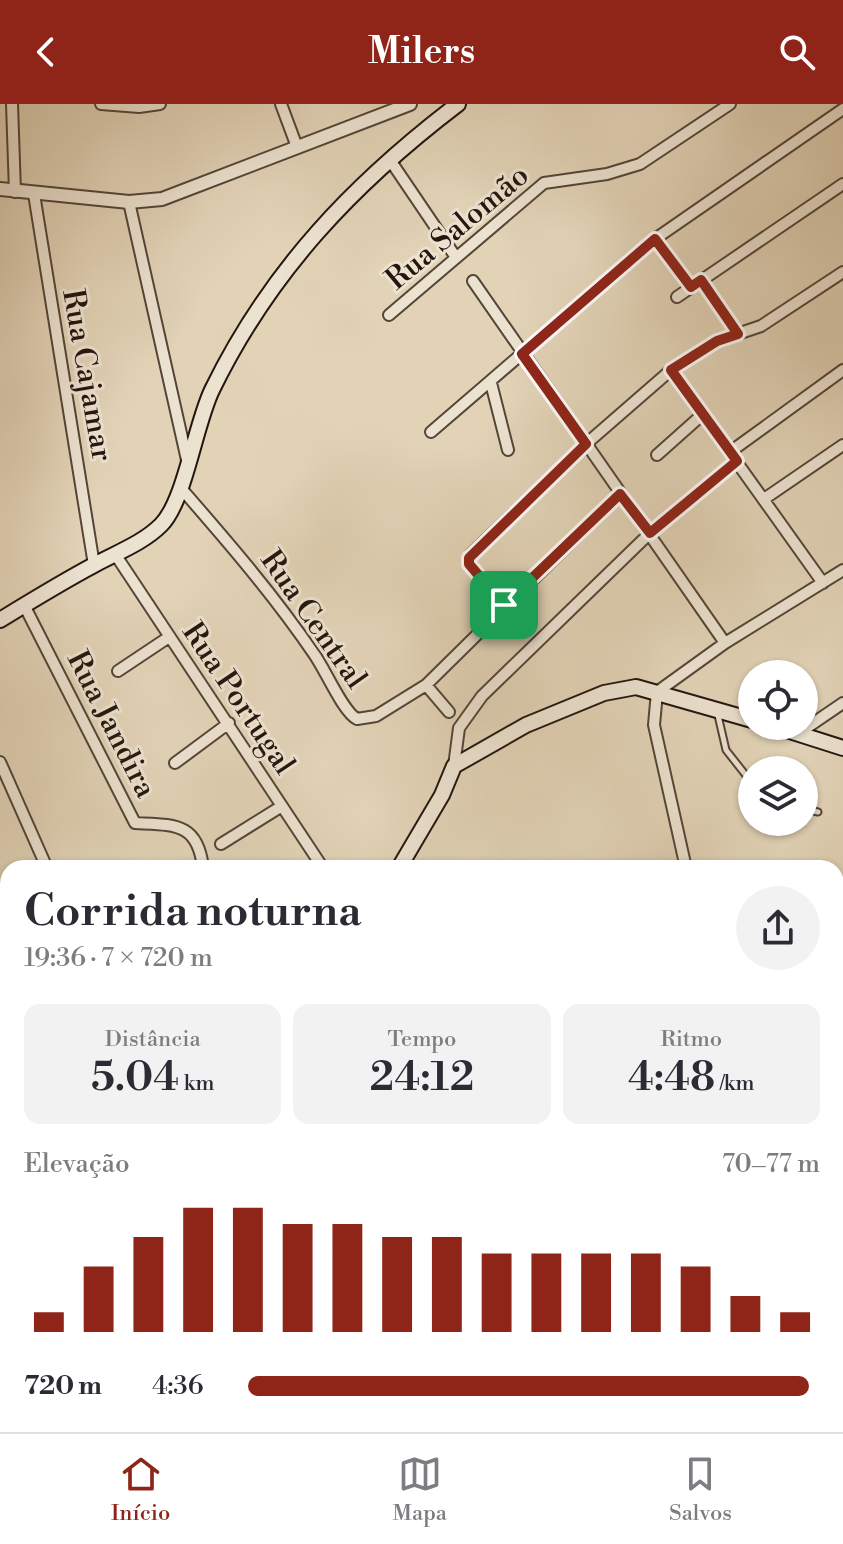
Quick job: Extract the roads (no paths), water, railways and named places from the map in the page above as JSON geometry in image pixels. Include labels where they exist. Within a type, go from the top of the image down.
[{"type":"main road","points":[[0,620],[160,527],[177,500],[187,460],[211,392],[276,280],[316,230],[452,106]]},
{"type":"main road","points":[[404,860],[442,795],[454,766],[526,725],[604,693],[636,687],[738,716]]},
{"type":"main road","points":[[818,739],[843,748]]},
{"type":"street","points":[[12,104],[15,192]]},
{"type":"street","points":[[101,104],[139,107],[160,104]]},
{"type":"street","points":[[281,104],[297,147]]},
{"type":"street","points":[[0,189],[129,202],[162,199],[410,104]]},
{"type":"street","name":"Rua Salomão","points":[[389,315],[539,187],[556,178],[607,174],[640,164],[730,104]]},
{"type":"street","points":[[431,432],[655,239],[843,109]]},
{"type":"street","points":[[390,160],[455,256]]},
{"type":"street","points":[[677,297],[843,184]]},
{"type":"street","name":"Rua Cajamar","points":[[34,194],[94,565]]},
{"type":"street","points":[[129,202],[187,460]]},
{"type":"street","points":[[504,605],[469,564],[469,558],[586,444],[671,370],[717,341],[761,326],[843,272]]},
{"type":"street","points":[[473,281],[725,643]]},
{"type":"street","points":[[696,284],[738,334]]},
{"type":"street","points":[[671,370],[823,583]]},
{"type":"street","points":[[454,766],[459,728],[468,712],[650,533],[733,457],[843,370]]},
{"type":"street","points":[[491,383],[508,450]]},
{"type":"street","points":[[657,455],[703,414]]},
{"type":"street","points":[[764,499],[843,445]]},
{"type":"street","name":"Rua Central","points":[[180,487],[263,581],[327,672],[353,718],[376,716],[426,685]]},
{"type":"street","points":[[449,712],[426,685],[620,494]]},
{"type":"street","name":"Rua Portugal","points":[[115,554],[318,860]]},
{"type":"street","points":[[684,860],[654,725],[657,692],[725,643],[843,570]]},
{"type":"street","name":"Rua Jandira","points":[[24,605],[135,823],[184,828],[194,837],[202,860]]},
{"type":"street","points":[[118,671],[169,637]]},
{"type":"street","points":[[818,720],[843,703]]},
{"type":"street","points":[[175,763],[229,723]]},
{"type":"street","points":[[0,762],[43,860]]},
{"type":"street","points":[[221,844],[282,806]]},
{"type":"lane","points":[[717,710],[726,750],[738,765]]}]
